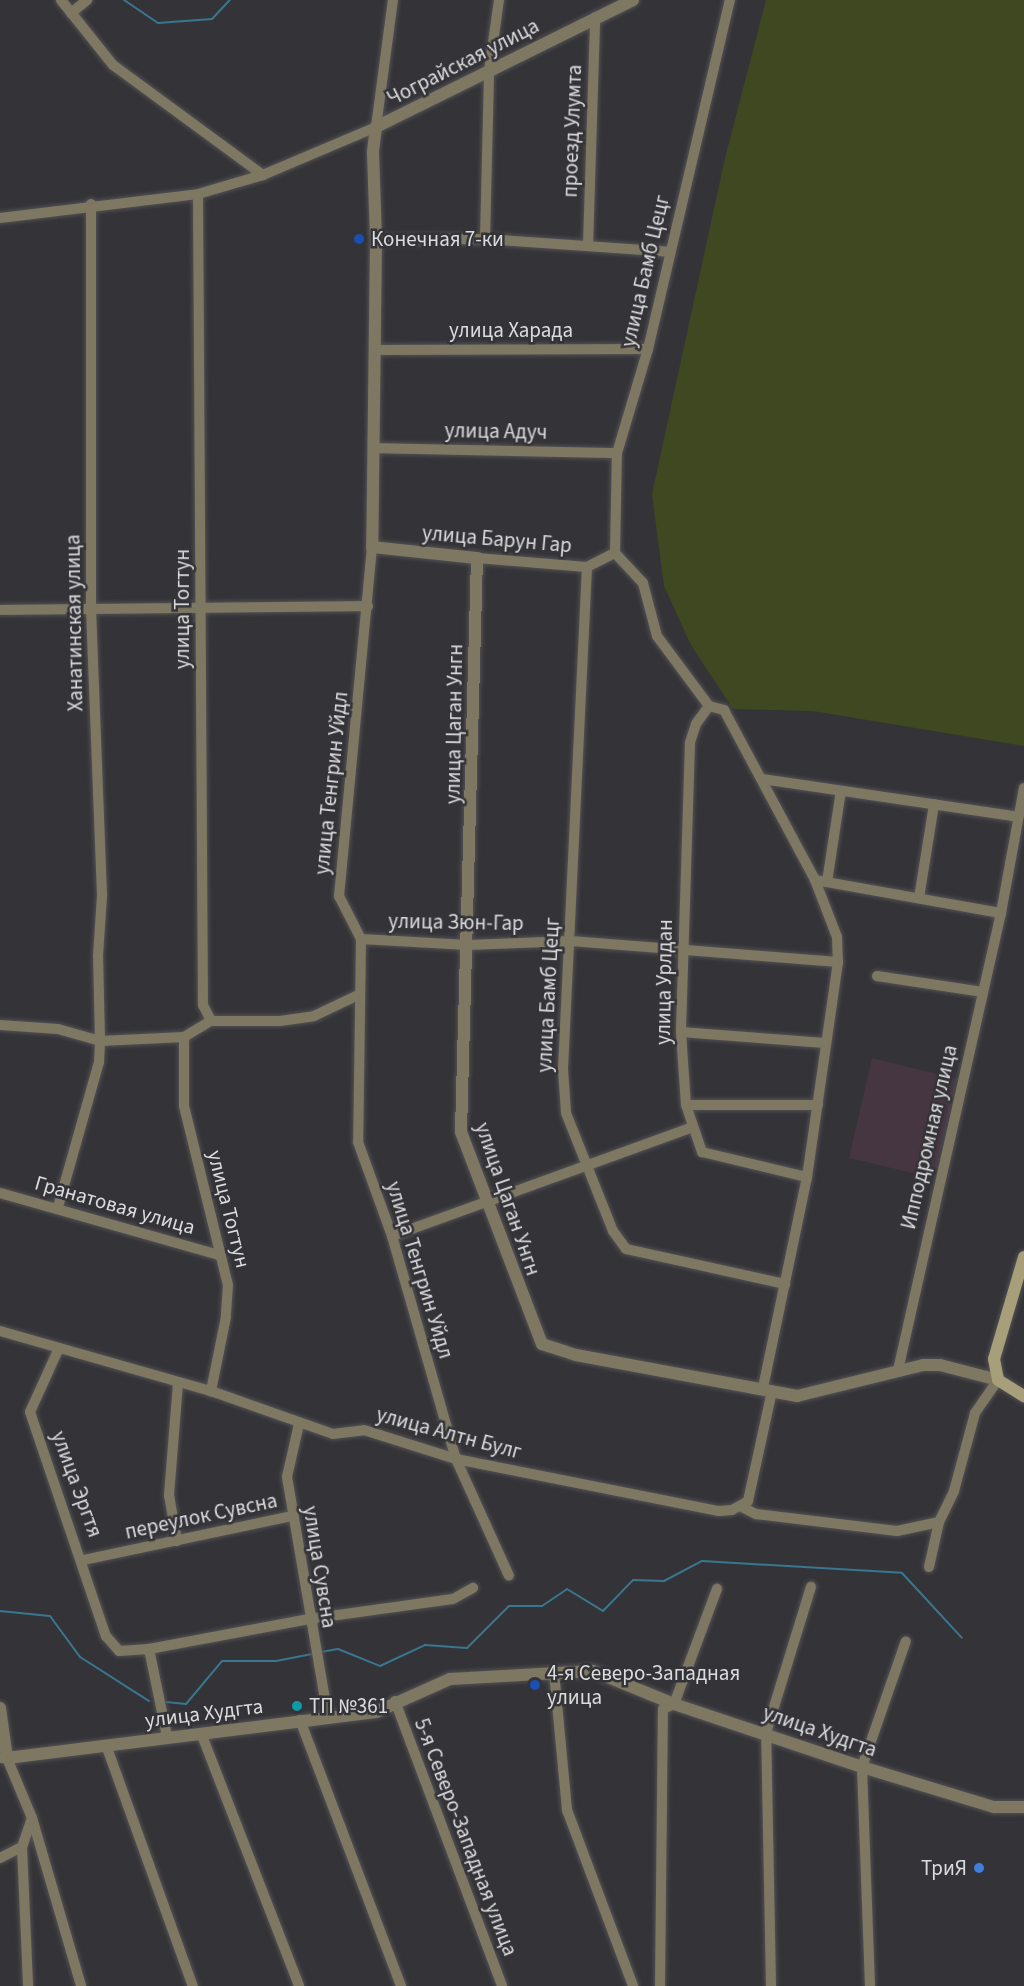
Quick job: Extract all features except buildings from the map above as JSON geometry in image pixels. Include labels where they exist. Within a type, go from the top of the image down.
[{"type":"main road","points":[[1024,1257],[994,1359],[998,1380],[1024,1396]]},
{"type":"street","points":[[61,0],[113,65],[263,175]]},
{"type":"street","points":[[71,13],[87,0]]},
{"type":"street","name":"улица Тенгрин Уйдл","points":[[393,0],[373,153],[376,240],[372,547],[339,896],[361,939],[358,995],[358,1142],[392,1236],[456,1459],[509,1576]]},
{"type":"street","points":[[485,239],[489,71],[500,0]]},
{"type":"street","name":"Чограйская улица","points":[[376,127],[633,0]]},
{"type":"street","name":"улица Бамб Цецг","points":[[615,553],[617,453],[648,349],[730,0]]},
{"type":"street","name":"проезд Улумта","points":[[588,246],[595,17]]},
{"type":"street","points":[[0,218],[91,204],[198,194],[263,175],[376,127]]},
{"type":"street","name":"улица Тогтун","points":[[198,194],[203,1005],[211,1021]]},
{"type":"street","name":"Ханатинская улица","points":[[58,1207],[99,1062],[100,1041],[98,956],[102,895],[91,610],[91,204]]},
{"type":"street","points":[[376,240],[485,239],[669,252]]},
{"type":"street","name":"улица Харада","points":[[374,350],[648,349]]},
{"type":"street","name":"улица Адуч","points":[[374,448],[617,453]]},
{"type":"street","name":"улица Барун Гар","points":[[372,547],[587,567],[615,553]]},
{"type":"street","points":[[615,553],[643,583],[657,636],[709,706],[724,710],[815,880],[837,937],[838,962],[807,1177],[785,1284],[748,1501],[742,1507],[756,1514],[897,1531],[939,1522]]},
{"type":"street","name":"улица Цаган Унгн","points":[[477,558],[468,945],[460,1123],[486,1202],[542,1344],[576,1355],[806,1396],[898,1370],[939,1365],[998,1380]]},
{"type":"street","name":"улица Бамб Цецг","points":[[587,567],[564,1096],[572,1130],[613,1232],[626,1249],[785,1284]]},
{"type":"street","points":[[0,610],[368,606]]},
{"type":"street","name":"улица Урлдан","points":[[709,706],[696,724],[690,743],[681,1032],[686,1105],[691,1128],[702,1152],[807,1177]]},
{"type":"street","points":[[762,779],[1018,817]]},
{"type":"street","name":"Ипподромная улица","points":[[898,1370],[1001,913],[1024,788]]},
{"type":"street","points":[[827,882],[841,791]]},
{"type":"street","points":[[919,898],[934,804]]},
{"type":"street","points":[[815,880],[1001,913]]},
{"type":"street","name":"улица Зюн-Гар","points":[[361,939],[468,945],[571,940],[838,962]]},
{"type":"street","points":[[877,976],[983,992]]},
{"type":"street","points":[[0,1025],[58,1029],[100,1041],[184,1037],[211,1021],[280,1021],[314,1017],[358,995]]},
{"type":"street","points":[[681,1032],[825,1043]]},
{"type":"street","name":"улица Тогтун","points":[[184,1037],[184,1106],[228,1285],[220,1357],[211,1391]]},
{"type":"street","points":[[686,1105],[818,1105]]},
{"type":"street","points":[[392,1236],[691,1128]]},
{"type":"street","name":"Гранатовая улица","points":[[0,1193],[58,1207],[219,1255]]},
{"type":"street","name":"улица Алтн Булг","points":[[0,1331],[178,1384],[211,1391],[299,1424],[333,1434],[364,1430],[456,1459],[719,1511],[742,1507]]},
{"type":"street","name":"улица Эргтя","points":[[59,1348],[30,1412],[83,1560],[106,1636],[119,1650],[149,1649]]},
{"type":"street","points":[[929,1567],[939,1522],[954,1491],[975,1413],[998,1380]]},
{"type":"street","points":[[177,1541],[169,1495],[178,1384]]},
{"type":"street","name":"улица Сувсна","points":[[299,1424],[287,1477],[309,1619],[328,1717]]},
{"type":"street","name":"переулок Сувсна","points":[[83,1560],[292,1516]]},
{"type":"street","points":[[771,1986],[766,1733],[811,1587]]},
{"type":"street","points":[[167,1737],[149,1649],[309,1619],[453,1599],[473,1588]]},
{"type":"street","points":[[660,1986],[663,1709],[674,1704],[717,1589]]},
{"type":"street","points":[[870,1986],[862,1767],[906,1641]]},
{"type":"street","name":"улица Худгта","points":[[4,1758],[376,1712],[395,1701],[450,1679],[593,1671],[674,1704],[862,1767],[994,1807],[1024,1807]]},
{"type":"street","points":[[554,1672],[567,1810],[633,1986]]},
{"type":"street","name":"5-я Северо-Западная улица","points":[[395,1701],[502,1986]]},
{"type":"street","points":[[0,1708],[4,1758],[32,1818],[81,1986]]},
{"type":"street","points":[[300,1720],[401,1986]]},
{"type":"street","points":[[201,1733],[299,1986]]},
{"type":"street","points":[[105,1744],[193,1986]]},
{"type":"street","points":[[28,1986],[22,1847],[32,1818]]},
{"type":"street","points":[[0,1858],[22,1847]]},
{"type":"shaded area","points":[[872,1058],[957,1079],[934,1178],[849,1158]]},
{"type":"green space","points":[[766,0],[1024,0],[1024,746],[813,711],[733,709],[691,645],[664,586],[652,494],[725,158]]},
{"type":"waterway","points":[[124,0],[158,23],[212,19],[230,0]]},
{"type":"waterway","points":[[321,1652],[338,1649],[380,1666],[425,1645],[467,1648],[509,1606],[542,1606],[567,1589],[603,1611],[633,1580],[664,1581],[702,1561],[902,1573],[962,1638]]},
{"type":"waterway","points":[[0,1611],[50,1616],[80,1657],[149,1701]]},
{"type":"waterway","points":[[166,1702],[186,1704],[222,1661],[276,1661],[313,1654]]},
{"type":"place","name":"Конечная 7-ки","points":[[359,239]]},
{"type":"place","name":"4-я Северо-Западная улица","points":[[535,1685]]},
{"type":"place","name":"ТП №361","points":[[297,1706]]},
{"type":"place","name":"ТриЯ","points":[[979,1868]]}]
